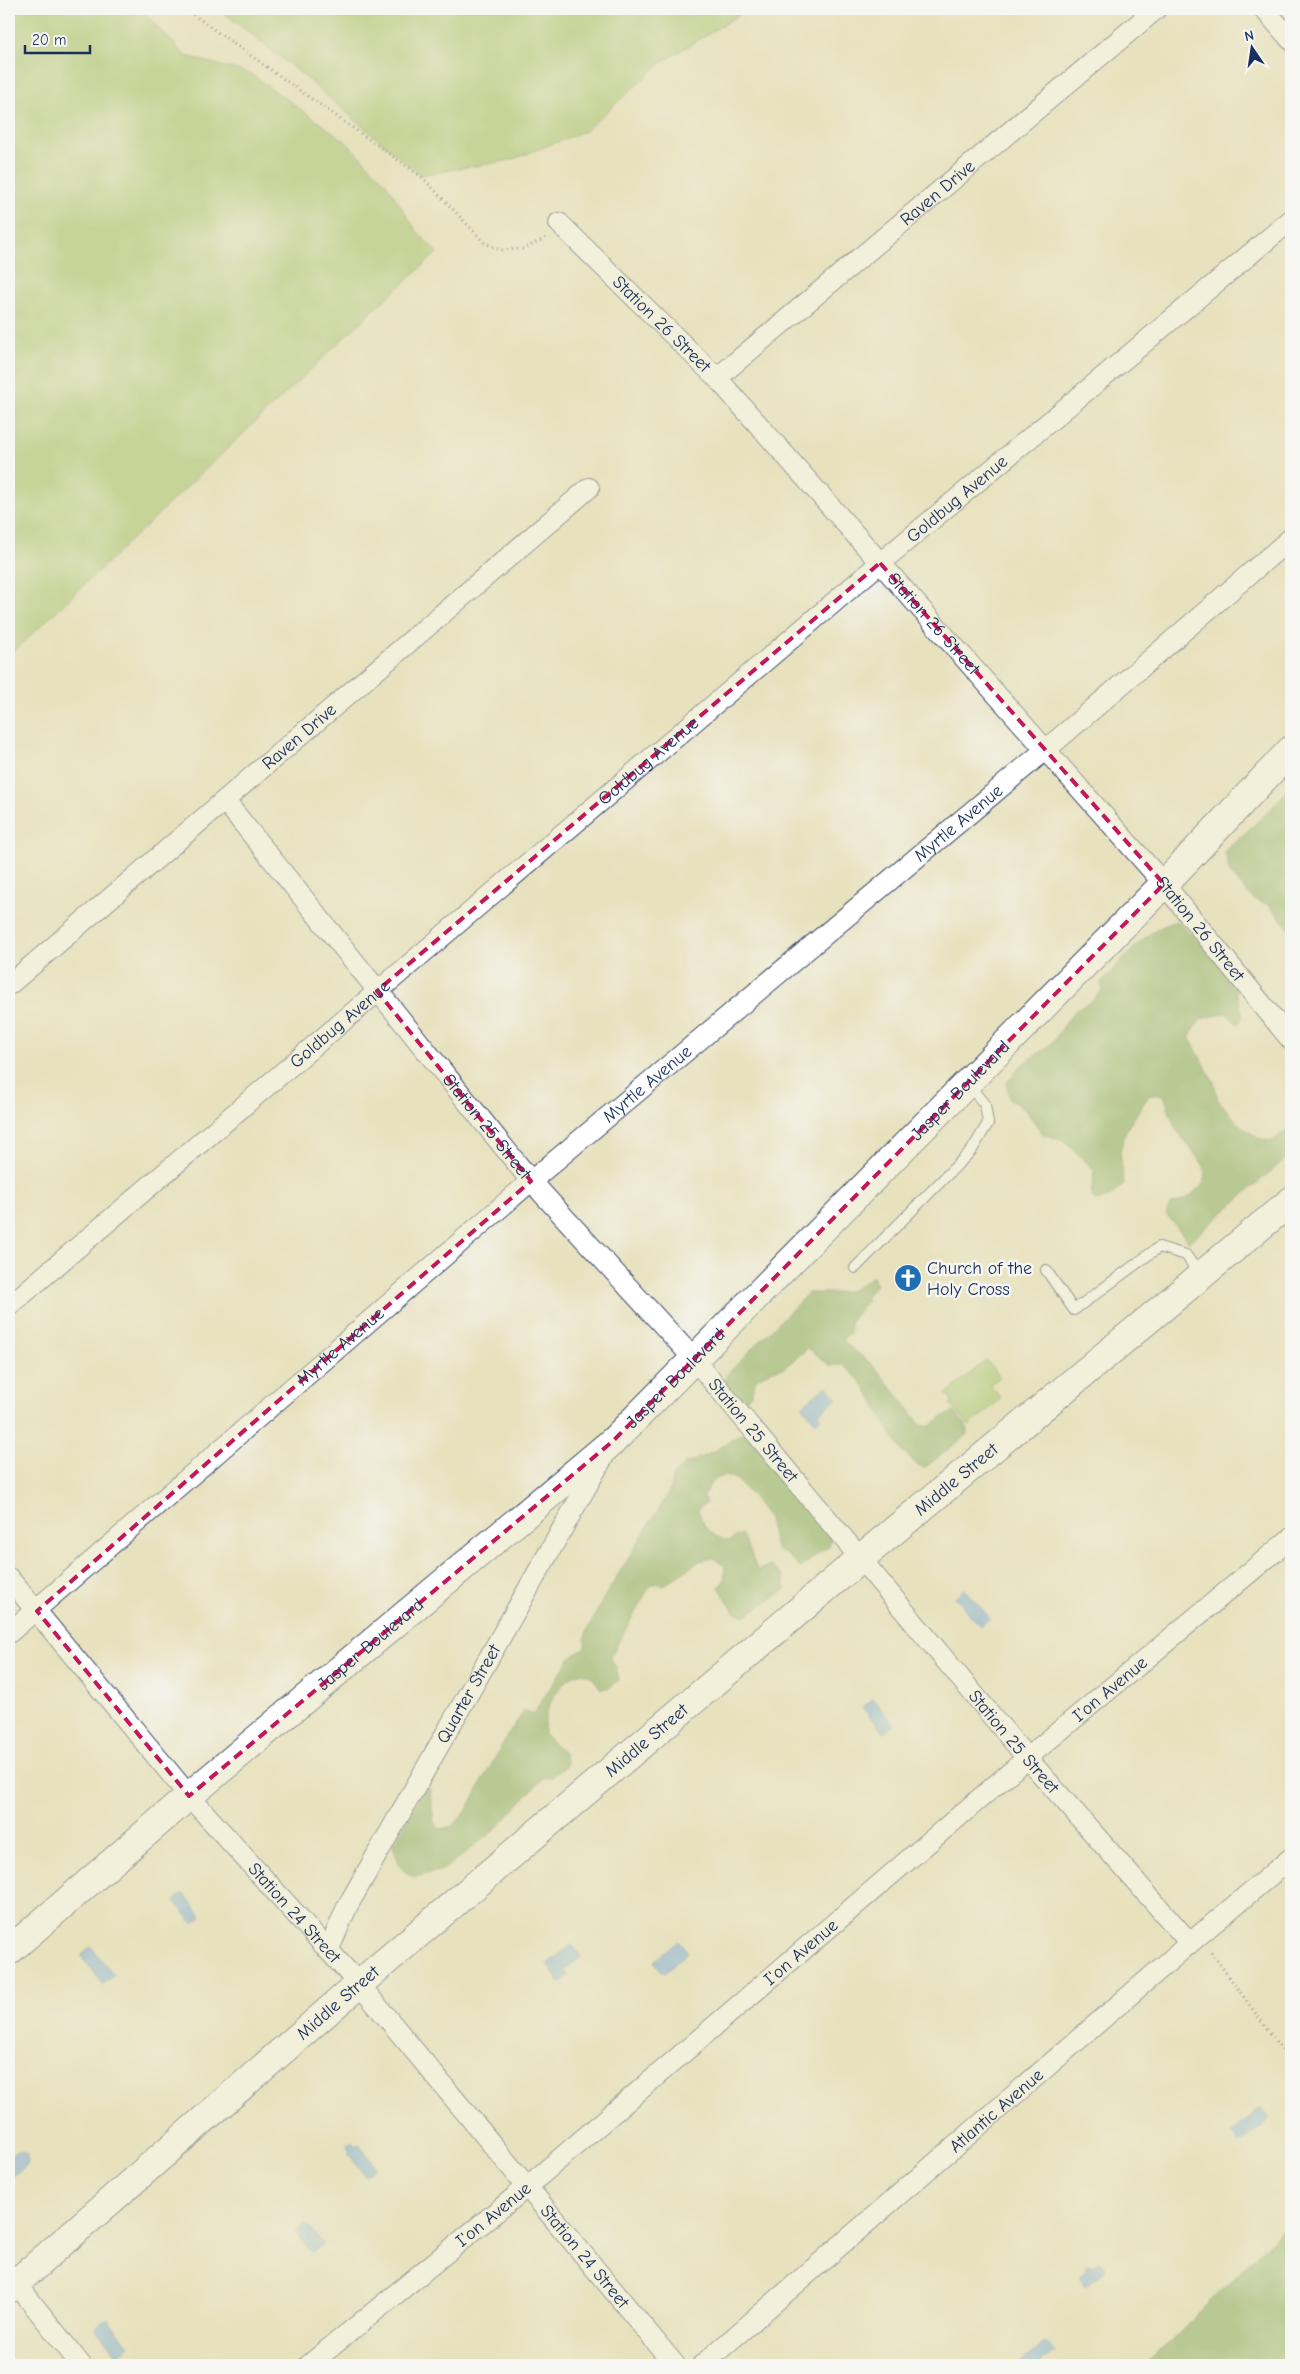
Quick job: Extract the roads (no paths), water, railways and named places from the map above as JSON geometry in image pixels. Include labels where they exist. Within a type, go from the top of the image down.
[{"type":"main road","name":"Jasper Boulevard","points":[[9,1951],[189,1796],[613,1441],[1164,884],[1291,750]]},
{"type":"main road","name":"Middle Street","points":[[11,2282],[358,1984],[860,1559],[1291,1201]]},
{"type":"street","name":"Raven Drive","points":[[717,378],[1156,9]]},
{"type":"street","points":[[1264,9],[1291,40]]},
{"type":"street","name":"Goldbug Avenue","points":[[9,1306],[880,563],[1291,220]]},
{"type":"street","name":"Station 26 Street","points":[[564,227],[717,378],[1164,884],[1291,1040]]},
{"type":"street","name":"Raven Drive","points":[[9,985],[589,488]]},
{"type":"street","name":"Myrtle Avenue","points":[[9,1633],[37,1611],[531,1181],[1045,751],[1291,538]]},
{"type":"street","name":"Station 25 Street","points":[[225,801],[531,1181],[694,1359],[1028,1758],[1195,1939]]},
{"type":"street","name":"Quarter Street","points":[[328,1949],[347,1907],[613,1441]]},
{"type":"street","name":"I'on Avenue","points":[[309,2365],[528,2186],[1028,1758],[1291,1538]]},
{"type":"street","name":"Station 24 Street","points":[[9,1578],[189,1796],[358,1984],[675,2365]]},
{"type":"street","name":"Atlantic Avenue","points":[[702,2365],[1291,1858]]},
{"type":"street","points":[[11,2282],[81,2365]]},
{"type":"lane","points":[[855,1268],[972,1150],[988,1124],[985,1105],[967,1083]]},
{"type":"lane","points":[[1046,1270],[1074,1310],[1159,1247],[1186,1255],[1200,1277]]},
{"type":"water","points":[[827,1386],[837,1398],[818,1414],[821,1418],[816,1422],[802,1406]]},
{"type":"water","points":[[964,1589],[990,1618],[980,1626],[955,1597]]},
{"type":"water","points":[[873,1699],[894,1725],[884,1733],[862,1707]]},
{"type":"water","points":[[183,1893],[202,1917],[193,1923],[174,1901]]},
{"type":"water","points":[[679,1941],[688,1952],[664,1973],[654,1962]]},
{"type":"water","points":[[572,1945],[581,1957],[564,1970],[569,1976],[560,1983],[547,1964]]},
{"type":"water","points":[[91,1947],[114,1975],[103,1984],[81,1956]]},
{"type":"water","points":[[1261,2107],[1270,2118],[1240,2144],[1231,2133]]},
{"type":"water","points":[[351,2141],[355,2146],[359,2144],[376,2168],[365,2176],[348,2153],[350,2151],[346,2146]]},
{"type":"water","points":[[17,2151],[27,2154],[28,2164],[9,2179],[9,2157]]},
{"type":"water","points":[[306,2223],[323,2244],[312,2252],[295,2232]]},
{"type":"water","points":[[1099,2261],[1106,2270],[1086,2287],[1079,2277],[1086,2271],[1084,2267],[1088,2264],[1091,2267]]},
{"type":"water","points":[[107,2319],[130,2346],[118,2355],[95,2329]]},
{"type":"water","points":[[1046,2342],[1054,2351],[1037,2365],[1017,2365]]},
{"type":"place","name":"Church of the Holy Cross","points":[[908,1278]]}]
